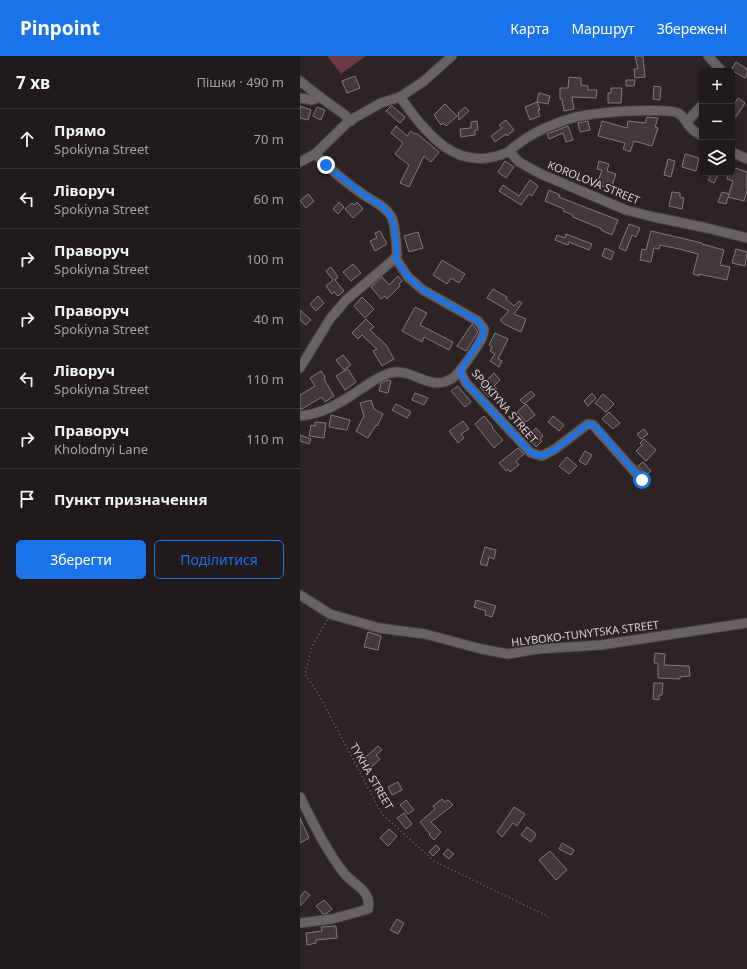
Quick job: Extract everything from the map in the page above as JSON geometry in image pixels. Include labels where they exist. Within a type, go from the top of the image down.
[{"type":"street","points":[[300,162],[315,154],[351,121],[381,103],[400,97],[424,81],[452,56]]},
{"type":"street","points":[[708,56],[720,68]]},
{"type":"street","points":[[300,81],[351,121]]},
{"type":"street","points":[[400,97],[424,127],[451,152],[475,159],[496,156],[509,151],[538,132],[555,124],[592,114],[640,110],[678,113],[690,127],[699,134]]},
{"type":"street","points":[[300,98],[312,100],[320,98]]},
{"type":"street","points":[[687,122],[699,108]]},
{"type":"street","name":"KOROLOVA STREET","points":[[509,151],[520,162],[541,174],[626,210],[747,238]]},
{"type":"street","points":[[735,153],[747,159]]},
{"type":"street","points":[[300,368],[330,319],[346,300],[397,255],[395,232],[391,216],[382,206],[364,195],[343,179],[315,154]]},
{"type":"street","name":"SPOKIYNA STREET","points":[[300,416],[320,413],[388,373],[398,371],[439,384],[452,379],[460,371],[482,337],[484,329],[478,321],[423,290],[408,277],[395,258]]},
{"type":"street","name":"SPOKIYNA STREET","points":[[460,371],[466,383],[531,453],[542,456],[555,450],[588,424],[594,425],[642,480]]},
{"type":"street","name":"HLYBOKO-TUNYTSKA STREET","points":[[300,595],[330,614],[379,628],[425,634],[480,649],[508,654],[538,649],[600,645],[747,623]]},
{"type":"street","points":[[300,797],[323,842],[344,874],[368,895],[370,902],[368,909],[332,919],[300,923]]},
{"type":"path","name":"TYKHA STREET","points":[[330,614],[312,647],[305,674],[320,697],[382,814],[434,861],[549,917]]},
{"type":"shaded area","points":[[327,56],[366,56],[341,74]]},
{"type":"building","points":[[635,56],[643,56],[645,77],[635,78],[634,69],[638,69]]},
{"type":"building","points":[[736,62],[747,69],[747,75],[745,78],[735,72],[735,68],[732,68]]},
{"type":"building","points":[[355,76],[360,88],[347,93],[342,81]]},
{"type":"building","points":[[569,77],[581,78],[581,85],[588,86],[588,90],[597,90],[596,98],[572,97],[574,109],[564,111],[562,99],[560,99],[560,88],[568,88]]},
{"type":"building","points":[[626,80],[635,80],[634,86],[626,86]]},
{"type":"building","points":[[654,86],[661,87],[660,100],[653,99]]},
{"type":"building","points":[[611,88],[622,88],[621,103],[608,103],[608,93],[611,93]]},
{"type":"building","points":[[539,93],[550,96],[548,104],[537,102]]},
{"type":"building","points":[[738,98],[745,103],[736,117],[735,116],[735,103]]},
{"type":"building","points":[[537,102],[540,110],[538,110],[540,116],[530,120],[525,107]]},
{"type":"building","points":[[445,104],[457,116],[446,126],[443,123],[441,125],[434,115]]},
{"type":"building","points":[[300,106],[311,110],[308,120],[300,118]]},
{"type":"building","points":[[392,106],[405,117],[400,123],[386,111]]},
{"type":"building","points":[[317,107],[325,110],[321,120],[313,116]]},
{"type":"building","points":[[465,107],[469,111],[459,120],[458,113]]},
{"type":"building","points":[[647,117],[658,118],[655,127],[658,128],[652,146],[634,141],[630,152],[623,149],[625,143],[598,136],[602,121],[627,128],[628,121],[645,123]]},
{"type":"building","points":[[506,120],[514,130],[507,136],[506,134],[495,142],[491,136],[502,128],[499,125]]},
{"type":"building","points":[[477,121],[478,130],[475,130],[475,135],[461,137],[460,129],[471,128],[471,122]]},
{"type":"building","points":[[588,121],[590,130],[580,132],[578,123]]},
{"type":"building","points":[[396,126],[407,136],[411,131],[415,134],[416,133],[439,152],[431,162],[424,156],[409,187],[400,183],[409,165],[395,154],[403,143],[391,133]]},
{"type":"building","points":[[568,126],[573,140],[566,142],[563,133],[549,139],[547,134]]},
{"type":"building","points":[[685,154],[699,158],[696,171],[682,167]]},
{"type":"building","points":[[668,159],[675,161],[671,177],[664,175]]},
{"type":"building","points":[[505,161],[514,167],[506,178],[498,172]]},
{"type":"building","points":[[599,161],[609,164],[607,171],[616,174],[611,189],[597,184],[602,170],[597,169]]},
{"type":"building","points":[[735,168],[747,172],[747,190],[744,201],[728,197],[733,181],[727,179],[728,176],[735,176]]},
{"type":"building","points":[[710,176],[718,176],[714,183],[708,180]]},
{"type":"building","points":[[530,180],[538,186],[532,196],[529,194],[521,205],[499,191],[503,185],[519,196]]},
{"type":"building","points":[[549,190],[560,195],[559,197],[618,220],[612,235],[601,230],[602,229],[573,217],[573,215],[563,211],[564,209],[545,201]]},
{"type":"building","points":[[672,192],[680,193],[680,197],[684,198],[682,209],[669,206]]},
{"type":"building","points":[[722,192],[729,194],[726,204],[718,202]]},
{"type":"building","points":[[308,194],[314,201],[306,208],[300,201]]},
{"type":"building","points":[[339,202],[344,207],[338,214],[333,209]]},
{"type":"building","points":[[357,202],[363,209],[353,218],[345,209],[352,203],[354,205]]},
{"type":"building","points":[[629,224],[640,228],[636,237],[632,235],[626,251],[619,248]]},
{"type":"building","points":[[380,231],[387,244],[375,251],[370,241],[377,238],[375,233]]},
{"type":"building","points":[[651,231],[702,243],[724,250],[720,265],[730,267],[727,280],[693,274],[698,254],[679,249],[660,245],[659,249],[654,248],[651,262],[640,260],[642,249],[646,250]]},
{"type":"building","points":[[418,232],[423,248],[409,252],[404,236]]},
{"type":"building","points":[[566,234],[592,244],[589,250],[569,242],[568,245],[555,240],[557,235],[565,238]]},
{"type":"building","points":[[605,248],[614,252],[611,260],[602,256]]},
{"type":"building","points":[[736,249],[747,252],[745,266],[732,263]]},
{"type":"building","points":[[442,260],[465,274],[459,283],[451,278],[447,284],[433,275]]},
{"type":"building","points":[[353,264],[361,273],[351,281],[343,272]]},
{"type":"building","points":[[331,267],[338,277],[335,280],[344,291],[338,296],[334,292],[332,294],[326,286],[333,280],[326,271]]},
{"type":"building","points":[[398,276],[402,281],[399,284],[400,286],[387,299],[385,296],[381,299],[371,287],[382,277],[389,285]]},
{"type":"building","points":[[493,289],[507,297],[506,299],[514,306],[519,301],[522,303],[514,314],[526,319],[521,332],[504,324],[500,320],[509,311],[487,298]]},
{"type":"building","points":[[318,296],[324,303],[316,311],[310,304]]},
{"type":"building","points":[[362,297],[374,309],[365,318],[354,306]]},
{"type":"building","points":[[415,307],[427,313],[420,325],[453,342],[449,350],[424,337],[422,342],[402,331]]},
{"type":"building","points":[[300,310],[311,320],[306,325],[300,320]]},
{"type":"building","points":[[366,319],[374,327],[370,330],[386,345],[394,359],[382,366],[373,351],[377,349],[362,335],[358,339],[352,333]]},
{"type":"building","points":[[472,324],[478,332],[466,351],[457,346]]},
{"type":"building","points":[[495,333],[508,339],[498,359],[502,361],[499,367],[490,361],[495,354],[490,351],[492,347],[489,345]]},
{"type":"building","points":[[343,355],[351,365],[344,370],[336,360]]},
{"type":"building","points":[[348,369],[356,382],[345,390],[336,376]]},
{"type":"building","points":[[321,371],[334,396],[325,402],[322,397],[300,410],[300,395],[315,386],[310,378]]},
{"type":"building","points":[[494,373],[500,380],[494,386],[497,389],[489,397],[480,387]]},
{"type":"building","points":[[388,380],[391,381],[388,393],[379,391],[381,383]]},
{"type":"building","points":[[458,386],[471,402],[465,407],[451,391]]},
{"type":"building","points":[[531,391],[535,395],[524,404],[520,400]]},
{"type":"building","points":[[415,393],[428,398],[424,405],[412,400]]},
{"type":"building","points":[[592,393],[596,398],[588,406],[584,401]]},
{"type":"building","points":[[603,394],[614,404],[606,412],[595,403]]},
{"type":"building","points":[[371,400],[374,409],[383,414],[377,426],[376,425],[368,438],[356,431],[364,416],[360,403]]},
{"type":"building","points":[[396,404],[411,412],[407,418],[392,410]]},
{"type":"building","points":[[526,404],[535,415],[526,422],[517,412]]},
{"type":"building","points":[[609,412],[620,423],[613,429],[602,419]]},
{"type":"building","points":[[331,415],[350,420],[347,430],[329,427]]},
{"type":"building","points":[[484,416],[503,440],[494,448],[475,424]]},
{"type":"building","points":[[553,416],[564,425],[559,431],[548,422]]},
{"type":"building","points":[[463,421],[469,429],[461,434],[464,438],[458,443],[449,431]]},
{"type":"building","points":[[315,422],[326,423],[324,438],[309,436],[311,425],[315,426]]},
{"type":"building","points":[[536,428],[543,436],[540,439],[542,441],[536,447],[527,437]]},
{"type":"building","points":[[644,429],[648,434],[641,439],[637,434]]},
{"type":"building","points":[[300,435],[311,439],[309,444],[300,441]]},
{"type":"building","points":[[644,439],[656,450],[646,461],[636,451],[642,445],[640,443]]},
{"type":"building","points":[[518,448],[524,454],[516,461],[519,465],[510,472],[508,469],[506,471],[499,463]]},
{"type":"building","points":[[585,451],[592,455],[586,465],[579,461]]},
{"type":"building","points":[[567,457],[577,466],[569,474],[559,466]]},
{"type":"building","points":[[643,462],[651,471],[646,475],[638,466]]},
{"type":"building","points":[[485,547],[496,550],[494,559],[489,557],[487,566],[480,564]]},
{"type":"building","points":[[476,600],[496,606],[492,617],[485,615],[486,611],[474,607]]},
{"type":"building","points":[[368,632],[381,636],[378,650],[364,647]]},
{"type":"building","points":[[655,653],[665,654],[664,665],[689,666],[690,676],[680,677],[680,679],[658,678],[658,663],[654,663]]},
{"type":"building","points":[[654,683],[663,683],[662,695],[659,695],[659,700],[653,699]]},
{"type":"building","points":[[378,746],[382,750],[376,755],[380,759],[370,768],[362,760]]},
{"type":"building","points":[[398,782],[402,790],[392,795],[388,787]]},
{"type":"building","points":[[442,799],[445,802],[448,800],[453,805],[431,822],[441,832],[434,840],[420,822],[435,809],[433,806]]},
{"type":"building","points":[[406,800],[414,810],[408,814],[400,805]]},
{"type":"building","points":[[514,807],[525,814],[517,826],[513,823],[502,837],[497,832]]},
{"type":"building","points":[[404,813],[412,824],[406,829],[397,818]]},
{"type":"building","points":[[300,818],[309,838],[300,843]]},
{"type":"building","points":[[527,827],[536,835],[531,842],[521,835]]},
{"type":"building","points":[[389,829],[397,836],[388,846],[380,838]]},
{"type":"building","points":[[562,843],[574,850],[571,855],[559,849]]},
{"type":"building","points":[[436,845],[440,849],[433,856],[429,852]]},
{"type":"building","points":[[448,849],[454,854],[449,859],[443,854]]},
{"type":"building","points":[[550,851],[567,870],[556,880],[539,860]]},
{"type":"building","points":[[305,891],[310,895],[300,906],[300,897]]},
{"type":"building","points":[[324,900],[332,909],[326,914],[323,914],[316,906]]},
{"type":"building","points":[[397,919],[404,923],[398,934],[390,930]]},
{"type":"building","points":[[336,926],[337,938],[316,940],[316,943],[307,945],[306,933],[322,931],[321,927]]},
{"type":"route","points":[[326,165],[364,195],[382,206],[391,216],[395,232],[397,255],[395,258],[408,277],[423,290],[478,321],[484,329],[482,337],[460,371],[466,383],[531,453],[542,456],[555,450],[584,426],[588,424],[594,425],[642,480]]}]
